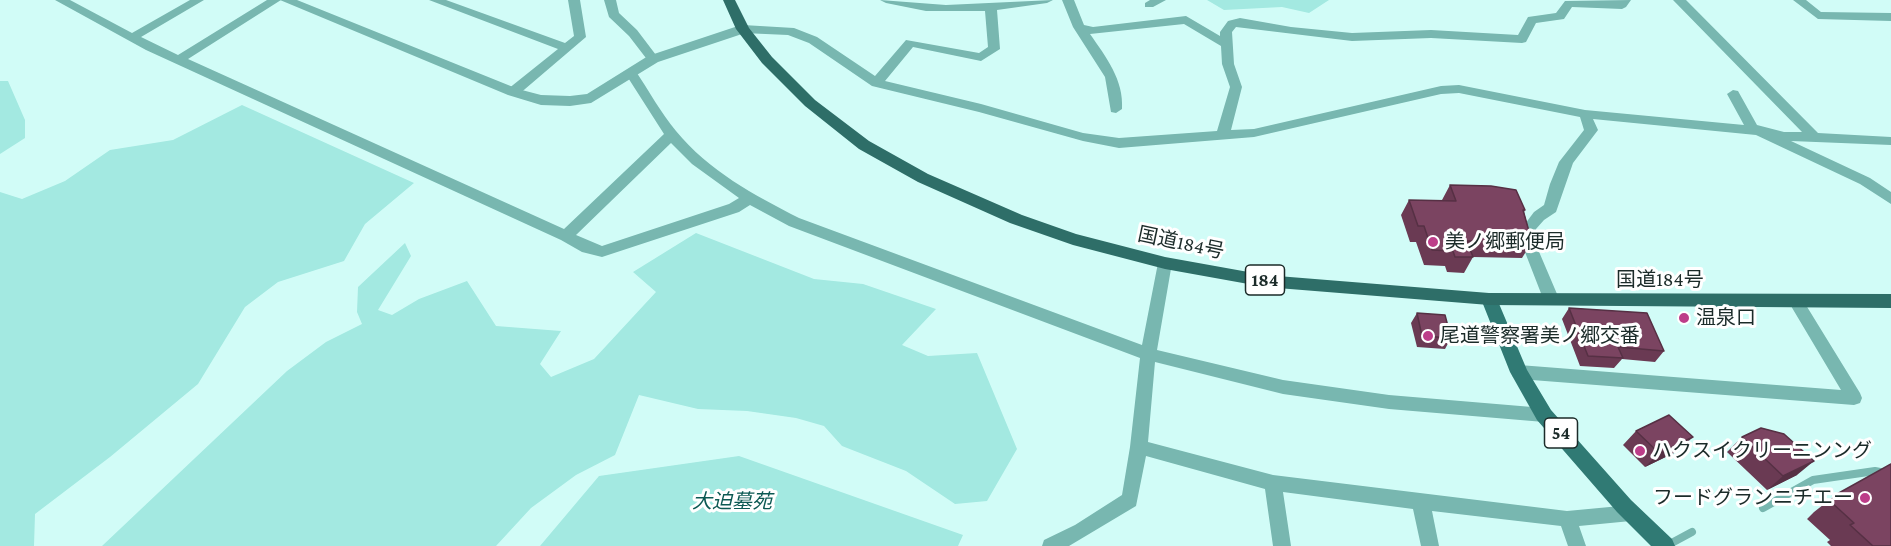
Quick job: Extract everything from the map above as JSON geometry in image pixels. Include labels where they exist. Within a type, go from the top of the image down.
[{"type":"highway","name":"国道184号","points":[[729,0],[743,29],[767,60],[810,103],[864,145],[923,178],[1044,229],[1165,263],[1265,280],[1489,299],[1891,301]]},
{"type":"main road","name":"54","points":[[1489,299],[1519,372],[1544,415],[1630,513],[1666,546]]},
{"type":"street","points":[[61,0],[178,60],[567,236],[587,248],[602,252],[734,208],[748,199]]},
{"type":"street","points":[[134,37],[198,0]]},
{"type":"street","points":[[178,60],[275,0]]},
{"type":"street","points":[[286,0],[513,92],[542,100],[570,101],[591,98],[652,59],[743,29],[790,31],[813,40],[876,83],[991,110],[1104,142],[1119,143],[1254,133],[1441,90],[1459,89],[1585,114],[1815,138],[1891,141]]},
{"type":"street","points":[[435,0],[567,48]]},
{"type":"street","points":[[513,92],[580,37],[574,0]]},
{"type":"street","points":[[610,0],[613,14],[633,33],[652,59]]},
{"type":"street","points":[[886,0],[935,9],[992,8],[1047,0]]},
{"type":"street","points":[[1068,0],[1079,27],[1110,75],[1118,102],[1116,109]]},
{"type":"street","points":[[1223,135],[1236,87],[1228,64],[1226,32],[1232,24],[1240,22],[1291,31],[1352,37],[1431,34],[1522,39],[1532,20],[1560,16],[1569,3],[1622,5],[1625,0]]},
{"type":"street","points":[[1679,0],[1815,138]]},
{"type":"street","points":[[1799,0],[1818,15],[1891,17]]},
{"type":"street","points":[[876,83],[910,43],[981,57],[994,49],[992,8]]},
{"type":"street","points":[[1079,27],[1094,31],[1186,20],[1227,45]]},
{"type":"street","points":[[631,73],[671,135],[711,172],[748,199],[794,222],[1148,354],[1283,387],[1389,402],[1544,415]]},
{"type":"street","points":[[1733,94],[1752,128],[1864,181],[1891,199]]},
{"type":"street","points":[[1552,301],[1530,247],[1529,228],[1539,216],[1551,208],[1556,183],[1575,148],[1591,130],[1585,114]]},
{"type":"street","points":[[567,236],[671,135]]},
{"type":"street","points":[[1051,546],[1081,531],[1130,500],[1139,447],[1148,354],[1165,263]]},
{"type":"street","points":[[1519,372],[1854,398],[1796,301]]},
{"type":"street","points":[[1139,447],[1274,483],[1567,519],[1630,513]]},
{"type":"street","points":[[1274,483],[1282,546]]},
{"type":"street","points":[[1420,502],[1430,546]]},
{"type":"street","points":[[1567,519],[1577,546]]},
{"type":"lane","points":[[1763,508],[1813,480],[1875,471],[1891,474]]},
{"type":"lane","points":[[1666,546],[1692,532]]},
{"type":"green space","points":[[1207,0],[1329,0],[1309,13],[1282,7],[1224,10]]},
{"type":"green space","points":[[0,81],[8,81],[25,120],[25,138],[0,154]]},
{"type":"green space","points":[[242,105],[414,183],[365,224],[344,261],[278,282],[245,307],[198,384],[110,457],[35,514],[34,546],[0,546],[0,192],[22,199],[65,181],[110,150],[173,140]]},
{"type":"green space","points":[[696,233],[814,279],[863,284],[936,309],[902,345],[928,356],[977,353],[1017,449],[987,501],[955,504],[906,471],[842,446],[824,426],[796,418],[747,411],[698,409],[639,395],[615,455],[576,475],[531,508],[496,546],[102,546],[287,371],[326,342],[362,324],[357,312],[358,287],[405,243],[411,256],[378,310],[392,315],[419,299],[467,281],[496,326],[561,331],[540,364],[551,377],[594,359],[656,292],[633,272]]},
{"type":"green space","name":"大迫墓苑","points":[[739,456],[963,535],[958,546],[540,546],[599,476]]},
{"type":"building","points":[[1450,185],[1491,186],[1516,190],[1525,210],[1523,210],[1532,242],[1467,241],[1473,257],[1455,257],[1453,251],[1432,250],[1424,226],[1418,226],[1409,200],[1456,201]]},
{"type":"building","points":[[1569,308],[1647,313],[1664,351],[1618,347],[1623,358],[1588,356]]},
{"type":"building","points":[[1417,313],[1445,315],[1451,338],[1422,336]]},
{"type":"building","points":[[1669,415],[1693,437],[1659,453],[1636,431]]},
{"type":"building","points":[[1761,428],[1784,434],[1814,461],[1783,476],[1742,437]]},
{"type":"building","name":"フードグランニチエー","points":[[1891,464],[1891,546],[1873,546],[1850,525],[1854,523],[1830,501],[1837,494]]},
{"type":"place","name":"美ノ郷郵便局","points":[[1433,242]]},
{"type":"place","name":"温泉口","points":[[1684,318]]},
{"type":"place","name":"尾道警察署美ノ郷交番","points":[[1428,336]]},
{"type":"place","name":"ハクスイクリーニンング","points":[[1640,451]]},
{"type":"place","name":"フードグランニチエー","points":[[1865,498]]}]
